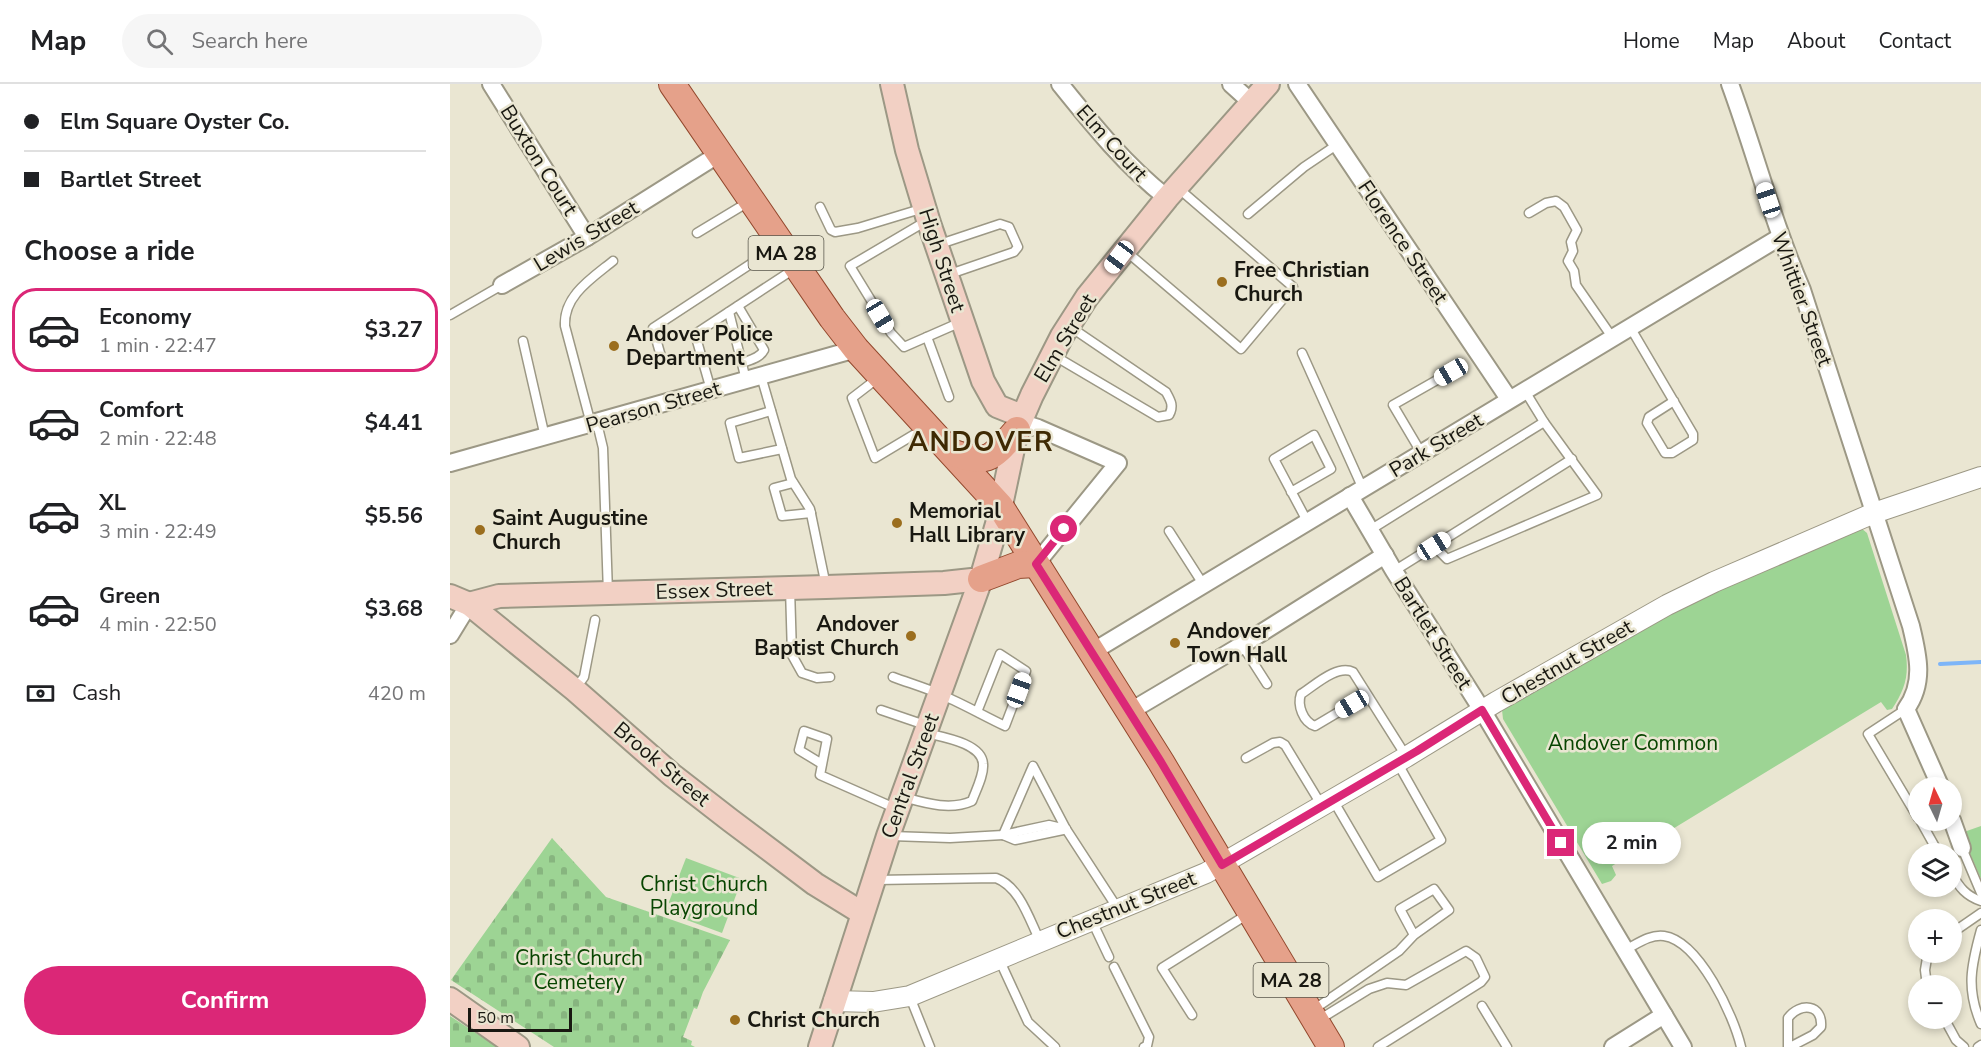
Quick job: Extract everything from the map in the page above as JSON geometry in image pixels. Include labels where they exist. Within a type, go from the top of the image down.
[{"type":"main road","name":"MA 28","points":[[672,84],[780,244],[856,349],[1000,506],[1129,712],[1331,1047]]},
{"type":"main road","name":"High Street","points":[[891,84],[926,214],[983,381],[993,402],[1019,423]]},
{"type":"main road","name":"Elm Street","points":[[1000,506],[1019,423],[1068,326],[1088,297],[1171,192],[1268,84]]},
{"type":"main road","points":[[951,452],[975,460],[989,458],[998,451],[1019,423]]},
{"type":"main road","name":"Central Street","points":[[820,1047],[888,836],[981,579],[1000,506]]},
{"type":"main road","points":[[981,579],[1018,565],[1036,564]]},
{"type":"main road","name":"Essex Street","points":[[460,600],[499,596],[944,583],[981,579]]},
{"type":"main road","name":"Brook Street","points":[[460,600],[575,690],[672,775],[815,884],[862,913]]},
{"type":"main road","points":[[450,999],[518,1047]]},
{"type":"street","name":"Buxton Court","points":[[491,84],[587,237]]},
{"type":"street","name":"Elm Court","points":[[1060,84],[1117,154],[1146,181],[1171,192]]},
{"type":"street","points":[[1231,84],[1252,103]]},
{"type":"street","name":"Florence Street","points":[[1297,84],[1509,399]]},
{"type":"street","name":"Whittier Street","points":[[1730,84],[1780,237],[1802,290],[1911,626],[1918,656],[1918,681],[1914,699],[1906,709]]},
{"type":"street","name":"Lewis Street","points":[[502,285],[587,237],[719,154]]},
{"type":"street","name":"Park Street","points":[[1092,652],[1780,237]]},
{"type":"street","name":"Pearson Street","points":[[450,464],[856,349]]},
{"type":"street","points":[[1019,423],[1038,428],[1118,463],[1036,564]]},
{"type":"street","name":"Chestnut Street","points":[[834,1001],[873,1002],[910,996],[1222,865],[1482,710],[1676,600],[1771,556],[1874,513],[1981,477]]},
{"type":"street","name":"Bartlet Street","points":[[1356,492],[1370,530],[1394,571],[1482,710],[1683,1047]]},
{"type":"street","points":[[1129,712],[1242,645],[1385,555]]},
{"type":"street","points":[[450,635],[460,600]]},
{"type":"street","points":[[1906,709],[1936,777]]},
{"type":"street","points":[[1613,1047],[1664,1015]]},
{"type":"lane","points":[[1248,214],[1304,167],[1338,144]]},
{"type":"lane","points":[[1125,249],[1241,349],[1293,287],[1171,192]]},
{"type":"lane","points":[[697,233],[750,200]]},
{"type":"lane","points":[[1529,213],[1546,203],[1556,201],[1564,207],[1577,230],[1571,242],[1573,251],[1568,261],[1574,271],[1576,285],[1612,337]]},
{"type":"lane","points":[[820,207],[831,230],[835,232],[926,214]]},
{"type":"lane","points":[[926,214],[850,266],[891,333],[904,347],[961,322]]},
{"type":"lane","points":[[936,245],[1000,224],[1010,226],[1017,243],[1018,247],[1014,252],[946,275]]},
{"type":"lane","points":[[662,360],[653,328],[780,244]]},
{"type":"lane","points":[[609,594],[603,448],[564,317],[579,289],[613,261]]},
{"type":"lane","points":[[711,390],[695,334],[796,267]]},
{"type":"lane","name":"Lewis Street","points":[[450,315],[502,285]]},
{"type":"lane","points":[[738,306],[764,350],[762,354],[742,363]]},
{"type":"lane","points":[[729,312],[742,363],[754,378],[771,411],[794,483],[811,513],[826,587]]},
{"type":"lane","points":[[1053,355],[1158,417],[1169,415],[1172,408],[1166,392],[1068,326]]},
{"type":"lane","points":[[1629,327],[1674,401],[1693,434],[1693,440],[1672,453],[1665,453],[1647,423],[1649,417],[1674,401]]},
{"type":"lane","points":[[927,337],[949,397]]},
{"type":"lane","points":[[523,341],[546,438]]},
{"type":"lane","points":[[1302,353],[1356,492]]},
{"type":"lane","points":[[1422,454],[1393,405],[1451,372]]},
{"type":"lane","points":[[881,376],[852,399],[875,458],[927,426]]},
{"type":"lane","points":[[1434,546],[1448,559],[1597,495],[1544,422],[1525,391]]},
{"type":"lane","points":[[771,411],[730,423],[739,458],[782,449]]},
{"type":"lane","points":[[1370,530],[1544,422]]},
{"type":"lane","points":[[1291,492],[1331,469],[1314,435],[1274,459],[1291,492],[1307,521]]},
{"type":"lane","points":[[1394,571],[1572,459]]},
{"type":"lane","points":[[794,483],[774,488],[782,516],[811,513]]},
{"type":"lane","points":[[1169,531],[1203,584]]},
{"type":"lane","points":[[790,588],[792,655],[802,673],[817,678],[831,677]]},
{"type":"lane","points":[[575,690],[584,677],[595,620]]},
{"type":"lane","points":[[1242,645],[1267,684]]},
{"type":"lane","points":[[893,677],[940,694],[1005,726],[1026,671],[1000,654],[977,712]]},
{"type":"lane","points":[[1246,758],[1273,743],[1280,742],[1285,745],[1378,877],[1441,840],[1402,759],[1367,695],[1353,672],[1346,669],[1339,670],[1301,694],[1299,707],[1308,722],[1315,726],[1367,695]]},
{"type":"lane","points":[[1906,709],[1868,734],[1908,801]]},
{"type":"lane","points":[[822,764],[820,775],[900,803],[960,807],[972,801],[983,764],[975,750],[881,710]]},
{"type":"lane","points":[[1003,835],[1033,766],[1066,829],[1118,909]]},
{"type":"lane","points":[[888,836],[950,838],[1003,835],[1049,825],[1066,829]]},
{"type":"lane","points":[[1962,848],[1981,893]]},
{"type":"lane","points":[[873,880],[996,878],[1005,881],[1015,891],[1040,941]]},
{"type":"lane","points":[[1313,1017],[1399,951],[1414,935],[1449,910],[1434,889],[1400,909],[1414,935]]},
{"type":"lane","points":[[1962,890],[1981,901]]},
{"type":"lane","points":[[1192,1016],[1162,968],[1251,912]]},
{"type":"lane","points":[[1962,926],[1981,914]]},
{"type":"lane","points":[[1091,919],[1109,957]]},
{"type":"lane","points":[[1981,930],[1970,977],[1973,1001],[1981,1024]]},
{"type":"lane","points":[[1625,950],[1659,935],[1680,943],[1693,954],[1715,985],[1738,1031],[1742,1047]]},
{"type":"lane","points":[[1313,1017],[1387,982],[1406,985],[1466,951],[1476,958],[1485,977],[1481,982],[1378,1047]]},
{"type":"lane","points":[[999,958],[1028,1022],[1055,1047]]},
{"type":"lane","points":[[1114,967],[1149,1037],[1147,1046],[1144,1047]]},
{"type":"lane","points":[[910,996],[930,1047]]},
{"type":"lane","points":[[1482,1006],[1507,1047]]},
{"type":"lane","points":[[1804,1007],[1815,1008],[1819,1013],[1821,1027],[1813,1035],[1789,1047],[1788,1018],[1796,1010],[1804,1007]]},
{"type":"lane","points":[[1950,1029],[1956,1040],[1964,1047]]},
{"type":"green space","name":"Andover Common","points":[[1861,528],[1867,533],[1906,655],[1905,684],[1892,709],[1887,710],[1881,702],[1612,866],[1616,875],[1611,881],[1602,884],[1503,719],[1502,710],[1675,612],[1741,580]]},
{"type":"green space","points":[[1981,826],[1981,879],[1961,833]]},
{"type":"green space","name":"Christ Church Cemetery","points":[[552,838],[606,897],[730,940],[703,992],[697,1009],[694,1008],[683,1037],[692,1041],[691,1045],[695,1047],[554,1047],[451,980]]},
{"type":"green space","name":"Christ Church Playground","points":[[686,858],[742,879],[722,933],[665,912]]},
{"type":"green space","points":[[450,1016],[497,1047],[450,1047]]},
{"type":"waterway","points":[[1940,664],[1981,662]]},
{"type":"place","name":"Free Christian Church","points":[[1222,282]]},
{"type":"place","name":"Andover Police Department","points":[[614,346]]},
{"type":"place","name":"Memorial Hall Library","points":[[897,523]]},
{"type":"place","name":"Saint Augustine Church","points":[[480,530]]},
{"type":"place","name":"Andover Baptist Church","points":[[911,636]]},
{"type":"place","name":"Andover Town Hall","points":[[1175,643]]},
{"type":"place","name":"Christ Church","points":[[735,1020]]},
{"type":"district","name":"ANDOVER","points":[[981,442]]},
{"type":"route","points":[[1064,529],[1036,564],[1161,762],[1222,865],[1417,751],[1482,710],[1561,843]]}]
